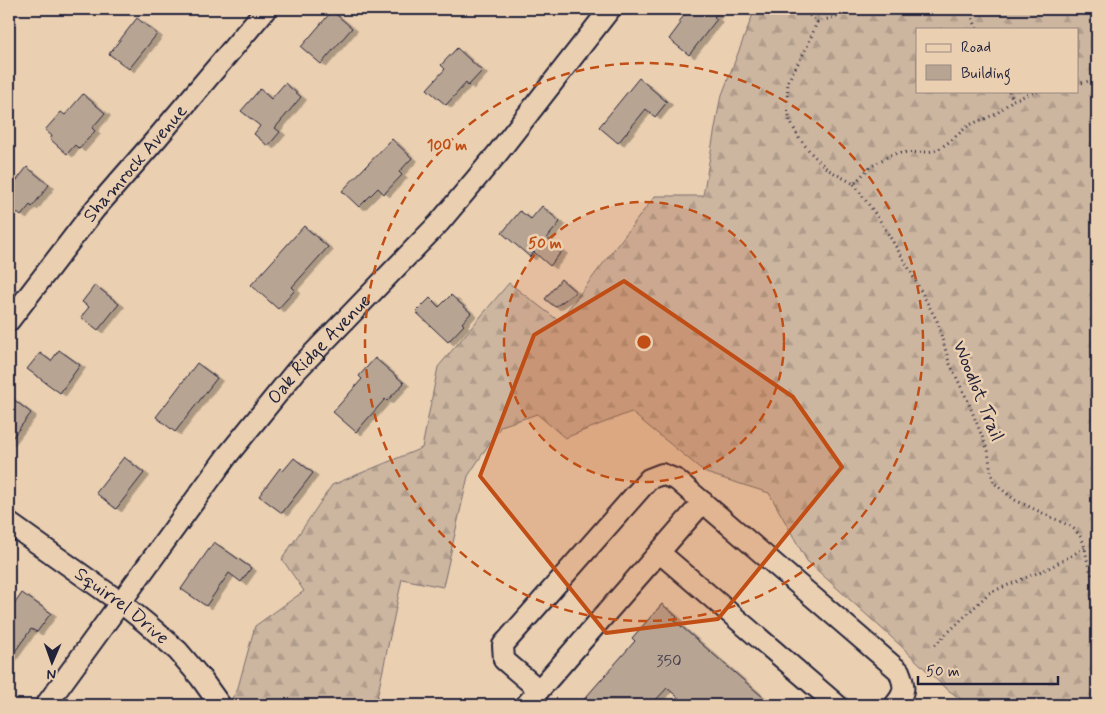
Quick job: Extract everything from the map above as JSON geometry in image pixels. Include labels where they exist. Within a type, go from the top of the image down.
[{"type":"street","name":"Shamrock Avenue","points":[[9,321],[95,210],[266,9]]},
{"type":"street","name":"Oak Ridge Avenue","points":[[46,705],[227,456],[296,371],[439,223],[610,9]]},
{"type":"street","points":[[539,690],[504,660],[503,645],[649,479],[662,474],[677,480],[899,671],[904,684],[901,698],[895,705]]},
{"type":"street","points":[[526,705],[703,502]]},
{"type":"street","name":"Squirrel Drive","points":[[9,523],[120,602],[146,623],[178,651],[220,705]]},
{"type":"street","points":[[660,553],[838,705]]},
{"type":"path","points":[[802,9],[817,22]]},
{"type":"path","points":[[817,22],[852,12],[873,9]]},
{"type":"path","points":[[968,9],[977,28]]},
{"type":"path","points":[[817,22],[807,47],[788,81],[787,104],[790,121],[799,138],[827,169],[854,184],[869,168],[890,155],[937,150],[969,125],[996,114],[1013,100],[1035,92]]},
{"type":"path","points":[[1078,84],[1097,78]]},
{"type":"path","points":[[1009,92],[1013,100]]},
{"type":"path","name":"Woodlot Trail","points":[[854,184],[908,265],[937,321],[949,362],[967,399],[988,451],[994,483],[1015,500],[1078,531],[1085,548],[1089,569],[1093,577],[1097,577]]},
{"type":"path","points":[[934,645],[988,593],[1049,568],[1085,548]]},
{"type":"highlighted area","points":[[624,281],[793,397],[842,467],[718,619],[606,633],[480,476],[534,335]]},
{"type":"green space","points":[[755,9],[1097,9],[1097,705],[969,705],[944,687],[807,561],[769,493],[706,473],[631,412],[565,438],[537,414],[501,426],[468,476],[443,587],[402,579],[377,698],[390,705],[227,705],[237,691],[255,626],[304,591],[282,559],[332,485],[422,448],[438,367],[509,283],[559,321],[655,196],[703,196],[720,100]]},
{"type":"building","points":[[689,9],[721,9],[714,17],[717,19],[689,55],[669,39]]},
{"type":"building","points":[[332,11],[352,28],[321,64],[301,47]]},
{"type":"building","points":[[137,18],[157,34],[129,69],[109,54]]},
{"type":"building","points":[[457,48],[482,71],[468,86],[466,83],[446,105],[427,89],[445,69],[441,65]]},
{"type":"building","points":[[639,78],[667,102],[655,117],[646,109],[618,143],[599,127]]},
{"type":"building","points":[[285,83],[301,97],[275,128],[280,132],[268,146],[254,134],[260,126],[241,111],[260,89],[271,99]]},
{"type":"building","points":[[83,94],[105,113],[92,128],[95,131],[79,149],[75,145],[67,154],[50,139],[52,136],[45,130],[61,112],[65,115]]},
{"type":"building","points":[[392,139],[412,158],[399,172],[402,175],[384,194],[378,188],[359,207],[342,191]]},
{"type":"building","points":[[27,167],[49,185],[32,207],[30,205],[21,216],[9,206],[9,190]]},
{"type":"building","points":[[542,206],[560,222],[547,238],[562,251],[550,266],[534,252],[530,257],[502,233],[520,211],[531,219]]},
{"type":"building","points":[[304,226],[328,247],[292,287],[295,290],[278,309],[251,285]]},
{"type":"building","points":[[561,279],[576,292],[555,307],[545,299]]},
{"type":"building","points":[[95,285],[119,304],[98,330],[81,317],[89,307],[82,302]]},
{"type":"building","points":[[451,295],[471,313],[462,323],[464,325],[448,342],[416,312],[430,298],[439,307]]},
{"type":"building","points":[[59,350],[80,365],[60,393],[27,369],[40,353],[51,361]]},
{"type":"building","points":[[375,358],[404,383],[387,401],[385,399],[356,432],[333,412],[362,379],[359,376]]},
{"type":"building","points":[[197,363],[217,378],[175,432],[156,417]]},
{"type":"building","points":[[9,396],[31,413],[9,442]]},
{"type":"building","points":[[124,457],[144,473],[116,509],[96,493]]},
{"type":"building","points":[[294,458],[313,473],[282,513],[259,496],[280,468],[283,471]]},
{"type":"building","points":[[214,542],[251,568],[241,582],[229,573],[206,606],[181,589]]},
{"type":"building","points":[[22,593],[51,613],[37,632],[31,629],[9,660],[9,612]]},
{"type":"building","points":[[662,604],[677,617],[675,621],[772,705],[687,705],[667,688],[651,705],[579,705],[635,641],[632,638]]}]
